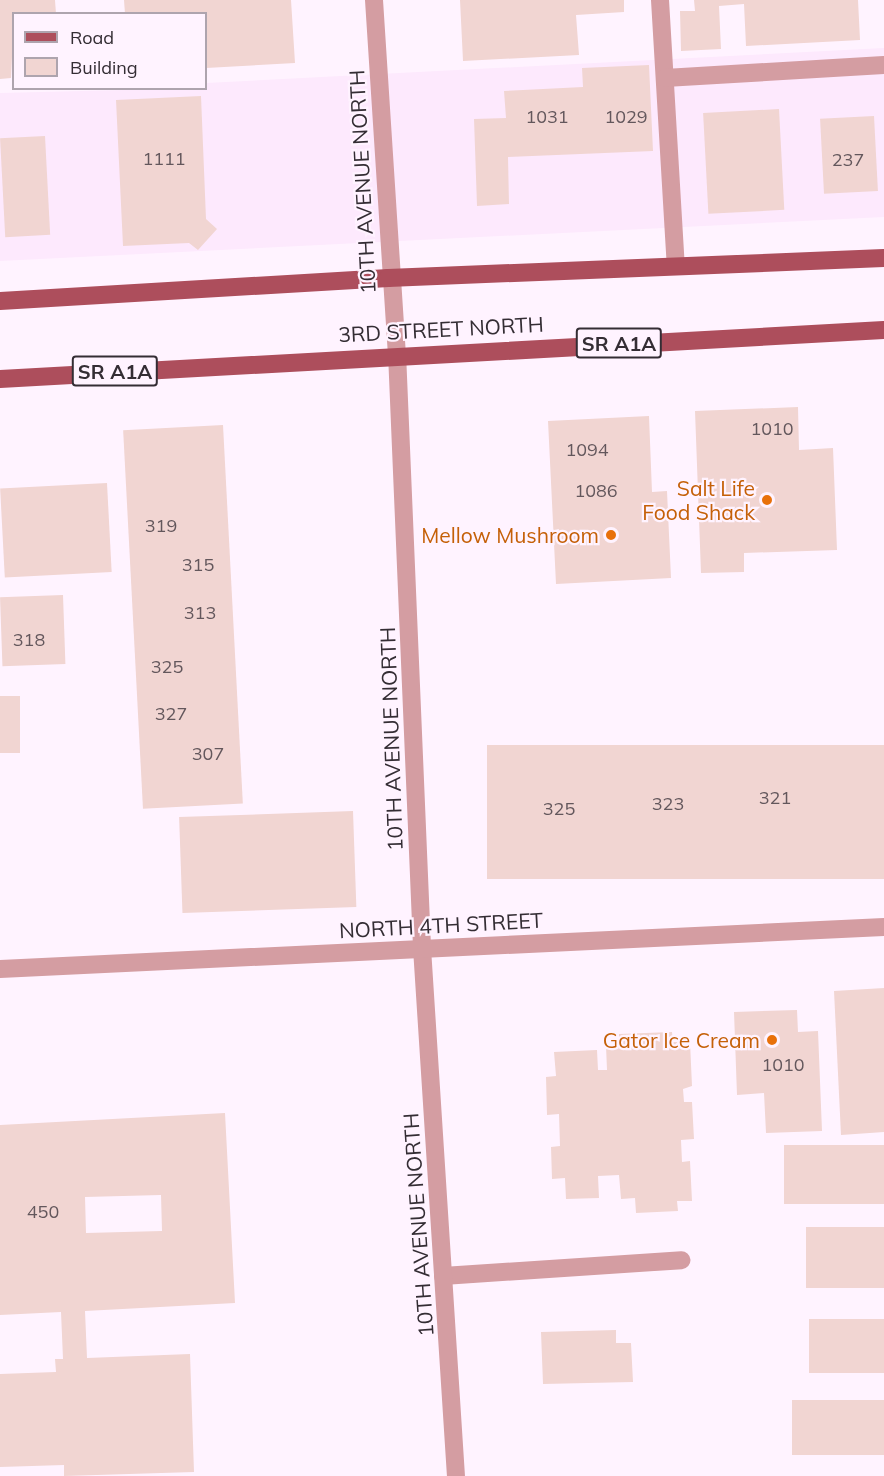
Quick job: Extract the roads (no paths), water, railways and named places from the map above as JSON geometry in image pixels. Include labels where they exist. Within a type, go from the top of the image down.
[{"type":"main road","points":[[0,302],[388,278],[884,258]]},
{"type":"main road","name":"3RD STREET NORTH","points":[[0,379],[397,353],[884,330]]},
{"type":"street","name":"10TH AVENUE NORTH","points":[[374,0],[388,278],[397,353],[422,948],[456,1476]]},
{"type":"street","points":[[660,0],[676,266]]},
{"type":"street","points":[[665,78],[884,65]]},
{"type":"street","name":"NORTH 4TH STREET","points":[[0,969],[884,927]]},
{"type":"street","points":[[443,1276],[681,1260]]},
{"type":"place","name":"Salt Life Food Shack","points":[[767,500]]},
{"type":"place","name":"Mellow Mushroom","points":[[611,535]]},
{"type":"place","name":"Gator Ice Cream","points":[[772,1040]]}]
